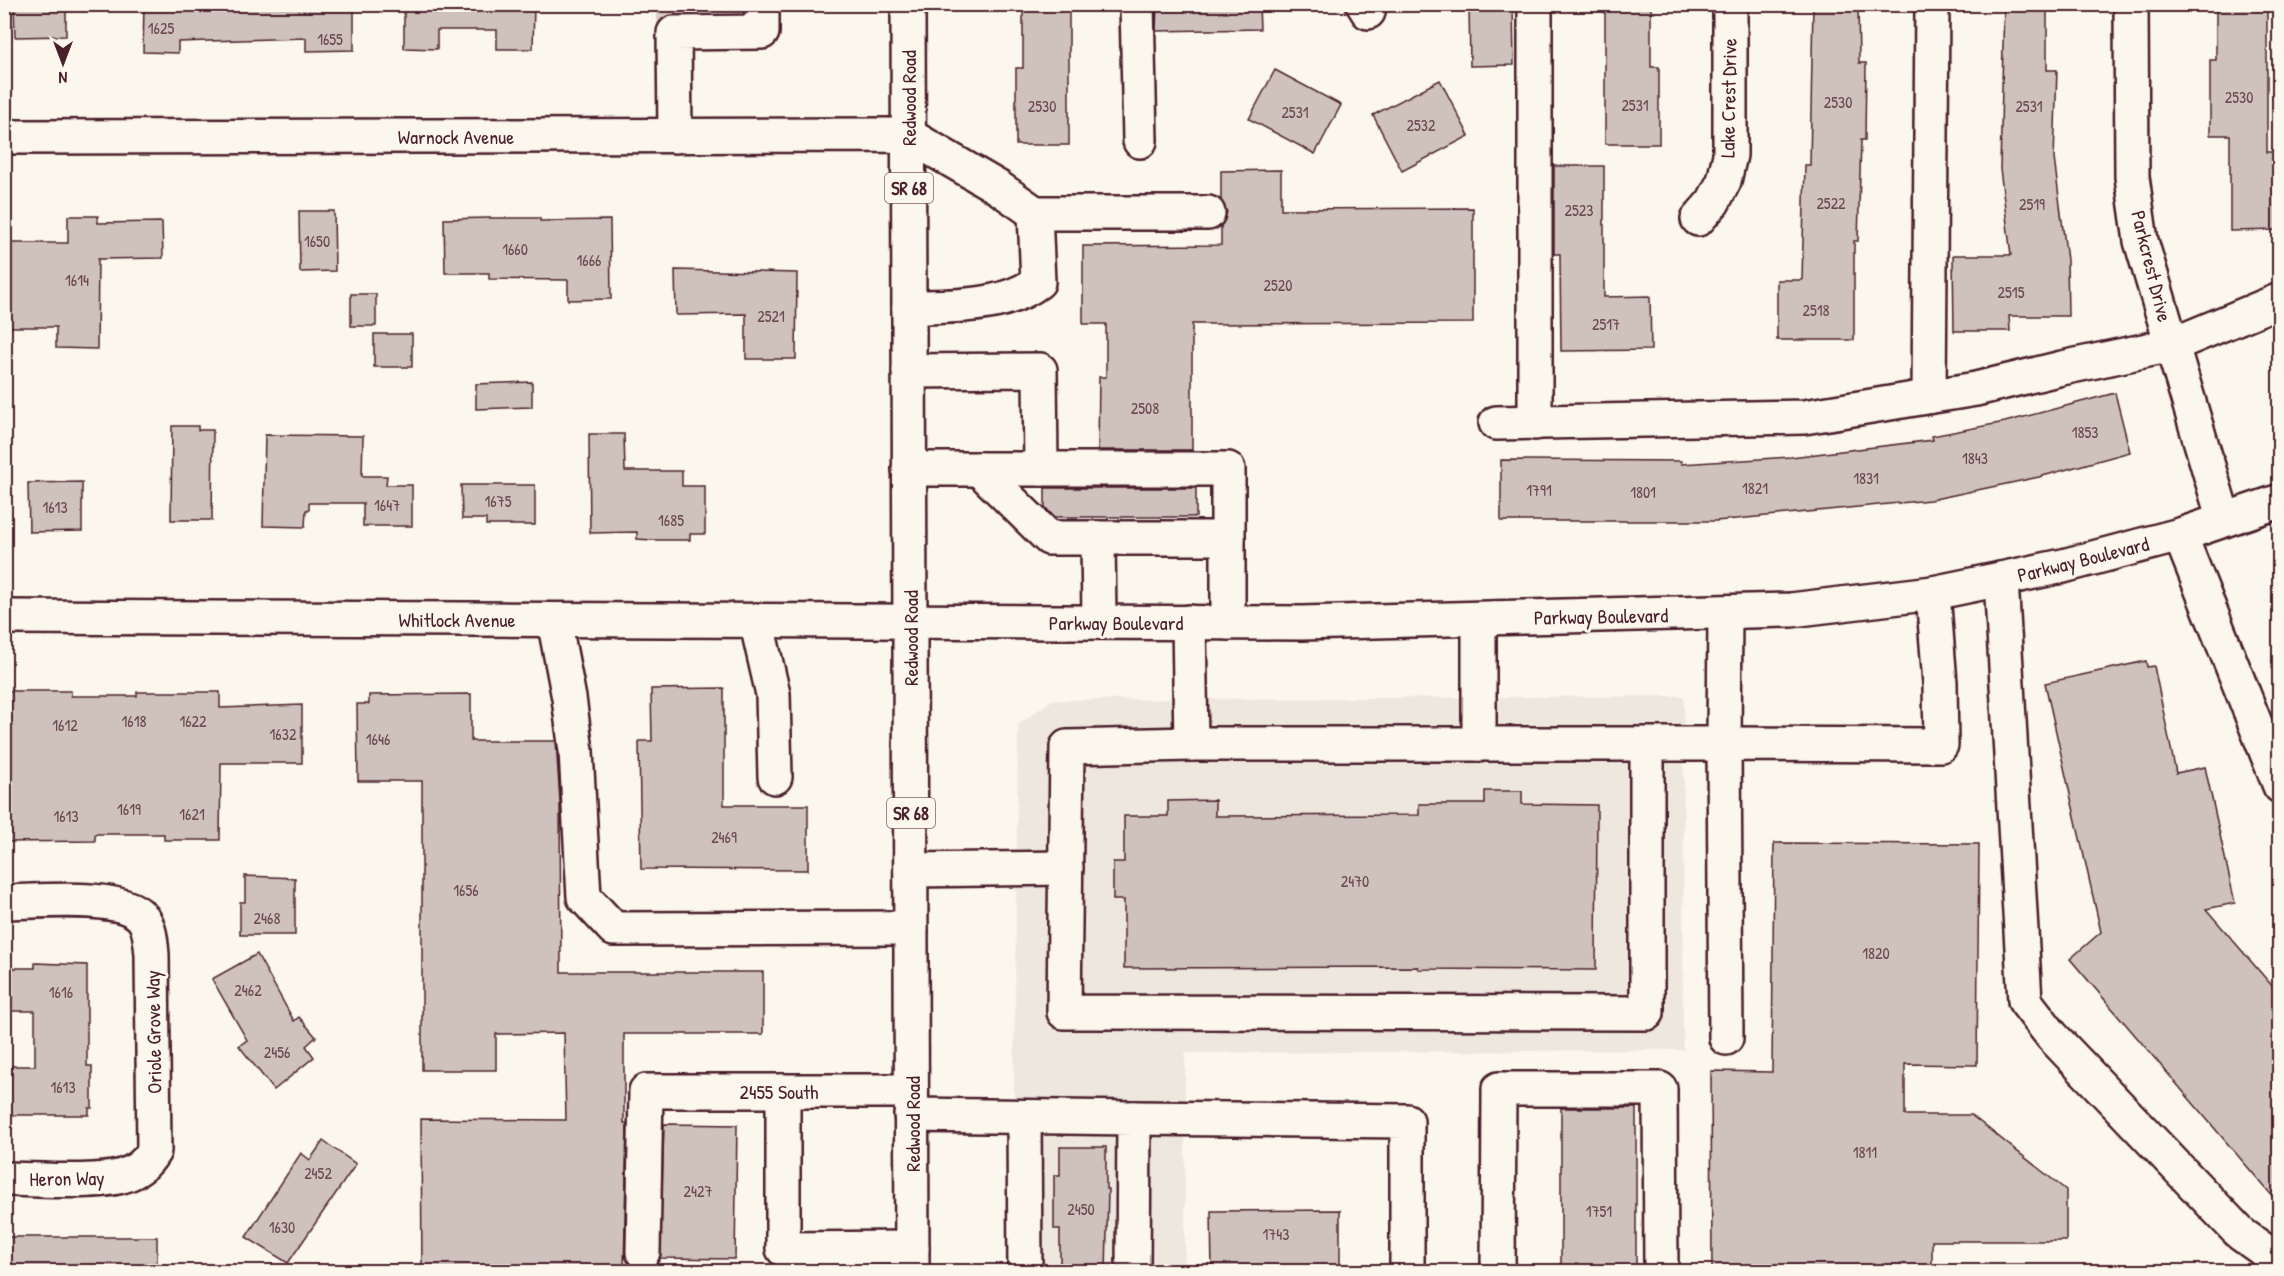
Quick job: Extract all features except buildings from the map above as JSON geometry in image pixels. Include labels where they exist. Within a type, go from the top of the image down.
[{"type":"street","points":[[675,136],[674,28],[762,32],[762,4]]},
{"type":"street","name":"Redwood Road","points":[[908,4],[912,1260]]},
{"type":"street","points":[[1137,4],[1140,141]]},
{"type":"street","points":[[1535,4],[1535,423]]},
{"type":"street","name":"Lake Crest Drive","points":[[1698,219],[1713,202],[1724,181],[1730,155],[1730,4]]},
{"type":"street","points":[[1929,396],[1932,4]]},
{"type":"street","name":"Parkcrest Drive","points":[[2131,4],[2131,136],[2141,241],[2224,520]]},
{"type":"street","points":[[908,135],[999,188],[1035,213],[1208,213]]},
{"type":"street","name":"Warnock Avenue","points":[[4,137],[908,135]]},
{"type":"street","points":[[909,308],[999,301],[1022,294],[1038,282],[1035,213]]},
{"type":"street","points":[[1496,423],[1804,417],[1976,389],[2172,345],[2280,300]]},
{"type":"street","points":[[909,371],[1040,370],[1041,469]]},
{"type":"street","points":[[909,469],[1228,469],[1228,623]]},
{"type":"street","points":[[979,469],[1049,538],[1228,538]]},
{"type":"street","name":"Parkway Boulevard","points":[[910,621],[1228,623],[1791,610],[1933,593],[2001,579],[2180,535],[2280,501]]},
{"type":"street","points":[[2180,535],[2280,786]]},
{"type":"street","points":[[1098,538],[1099,622]]},
{"type":"street","points":[[2001,579],[2025,1001],[2052,1036],[2241,1234],[2265,1251],[2280,1253]]},
{"type":"street","points":[[1647,745],[1647,1013],[1064,1012],[1067,747],[1191,744],[1941,745],[1941,683],[1933,593]]},
{"type":"street","points":[[1725,613],[1726,1038]]},
{"type":"street","name":"Whitlock Avenue","points":[[4,617],[910,621]]},
{"type":"street","points":[[1479,619],[1479,744]]},
{"type":"street","points":[[554,620],[569,698],[576,751],[584,897],[614,929],[911,928]]},
{"type":"street","points":[[756,620],[773,694],[775,777]]},
{"type":"street","points":[[1189,622],[1191,744]]},
{"type":"street","points":[[911,870],[1066,868]]},
{"type":"street","name":"Oriole Grove Way","points":[[4,902],[101,902],[129,908],[142,916],[147,928],[152,956],[154,1151]]},
{"type":"street","points":[[1498,1272],[1499,1089],[1660,1089],[1661,1272]]},
{"type":"street","name":"2455 South","points":[[643,1252],[646,1091],[783,1091],[912,1103],[1024,1117],[1407,1121],[1407,1272]]},
{"type":"street","points":[[783,1091],[783,1249],[912,1260]]},
{"type":"street","points":[[1024,1117],[1025,1272]]},
{"type":"street","points":[[1132,1272],[1134,1118]]},
{"type":"street","name":"Heron Way","points":[[4,1179],[109,1179],[123,1176],[148,1162],[154,1151]]},
{"type":"shaded area","points":[[1684,696],[1683,1050],[1185,1053],[1185,1271],[1012,1272],[1018,725],[1052,700]]},
{"type":"tunnel","points":[[673,4],[674,23]]}]
